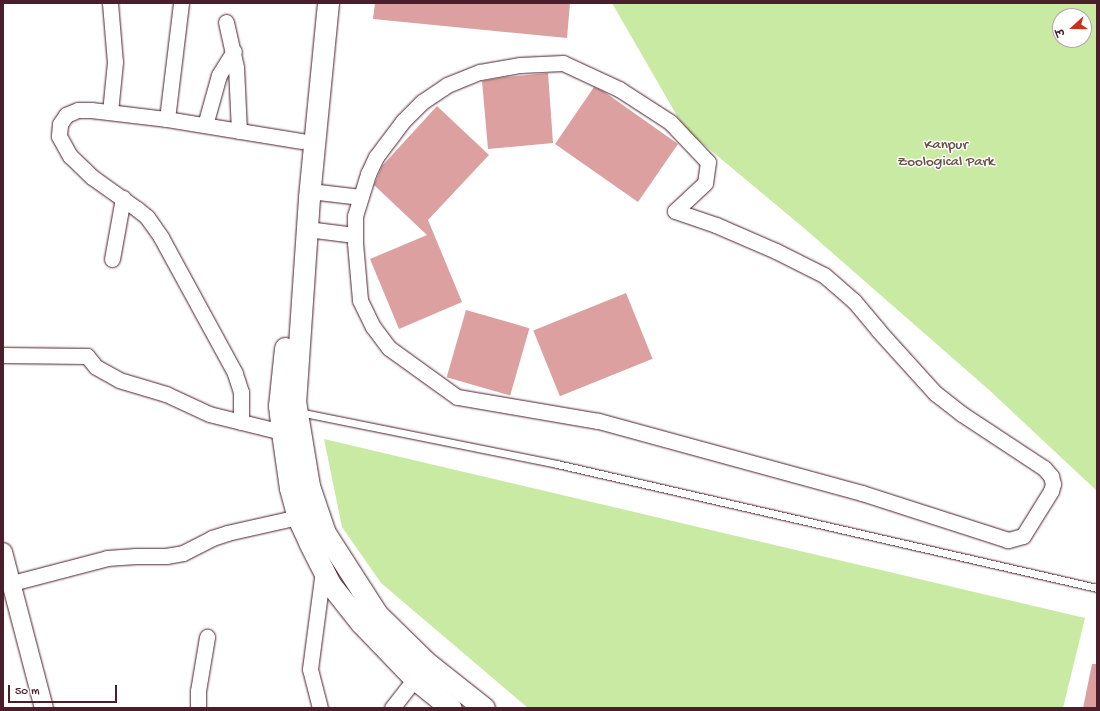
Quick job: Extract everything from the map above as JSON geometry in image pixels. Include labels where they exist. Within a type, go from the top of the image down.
[{"type":"main road","points":[[314,3],[279,406],[290,488],[298,518],[330,584],[361,624],[415,679],[451,708]]},
{"type":"main road","points":[[328,3],[310,190],[295,401],[309,486],[325,533],[377,614],[426,662],[484,708]]},
{"type":"street","points":[[110,3],[115,62],[110,112]]},
{"type":"street","points":[[167,119],[181,3]]},
{"type":"street","points":[[226,22],[234,50],[237,79],[239,131]]},
{"type":"street","points":[[205,125],[219,75],[234,50]]},
{"type":"street","points":[[563,63],[619,89],[670,122],[708,162],[705,184],[675,211],[716,224],[824,275],[854,301],[921,380],[935,393],[962,414],[1044,468],[1051,476],[1053,484],[1023,536],[1014,540],[1008,540],[862,493],[598,421],[457,397],[389,348],[373,327],[360,300],[355,216],[361,197],[368,174],[376,157],[403,121],[422,102],[447,85],[480,72],[520,66],[563,63]]},
{"type":"street","points":[[241,422],[241,392],[235,374],[161,237],[147,217],[123,198],[92,177],[70,156],[59,136],[60,124],[66,115],[78,110],[91,110],[167,119],[302,141]]},
{"type":"street","points":[[310,190],[361,197]]},
{"type":"street","points":[[112,259],[123,198]]},
{"type":"street","points":[[307,229],[355,235]]},
{"type":"street","points":[[3,355],[86,356],[96,367],[119,380],[166,394],[209,414],[282,432]]},
{"type":"street","points":[[12,583],[107,558],[166,556],[183,553],[228,533],[298,518],[318,511]]},
{"type":"street","points":[[3,552],[44,708]]},
{"type":"street","points":[[320,708],[310,669],[323,570]]},
{"type":"street","points":[[198,708],[198,691],[207,637]]},
{"type":"street","points":[[392,708],[415,679]]},
{"type":"lane","points":[[297,412],[557,464],[1097,588]]},
{"type":"green space","name":"Kanpur Zoological Park","points":[[612,3],[1097,3],[1097,491],[988,389],[805,229],[684,128]]},
{"type":"green space","points":[[324,439],[1085,618],[1063,708],[528,708],[381,583],[342,527]]},
{"type":"building","points":[[375,3],[570,3],[567,38],[373,19]]},
{"type":"building","points":[[548,73],[553,143],[488,149],[482,81],[505,77]]},
{"type":"building","points":[[594,87],[603,91],[678,144],[638,202],[555,144]]},
{"type":"building","points":[[437,106],[489,155],[428,220],[462,302],[399,329],[370,259],[427,235],[374,185],[382,166]]},
{"type":"building","points":[[626,293],[653,359],[560,396],[533,330]]},
{"type":"building","points":[[466,310],[529,328],[510,395],[447,377]]},
{"type":"building","points":[[1092,664],[1097,664],[1097,708],[1083,708]]}]
